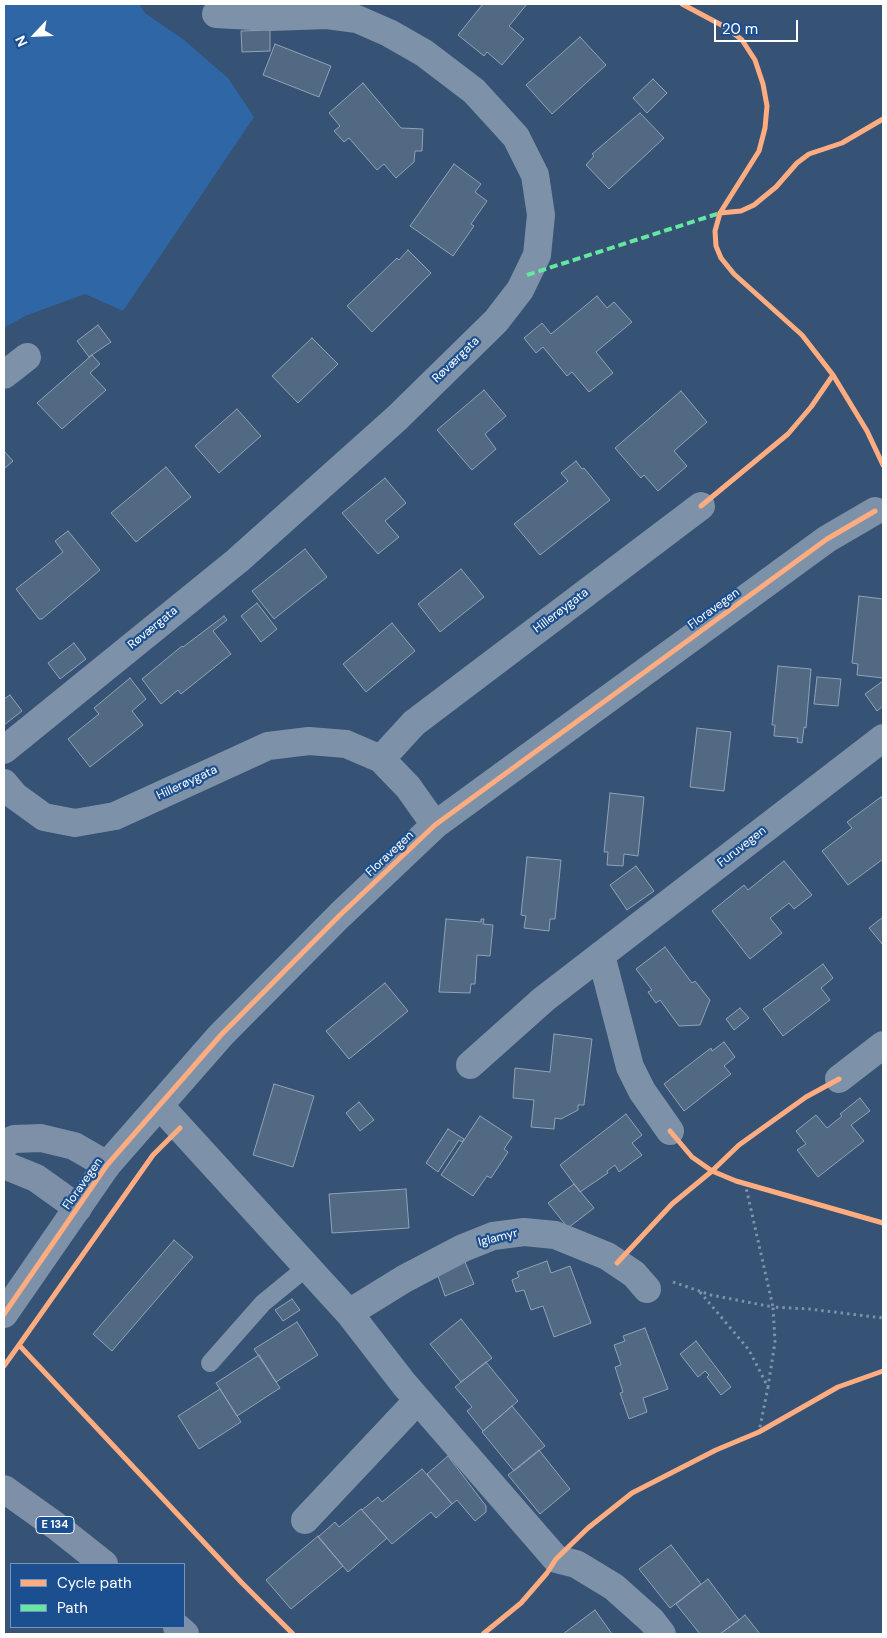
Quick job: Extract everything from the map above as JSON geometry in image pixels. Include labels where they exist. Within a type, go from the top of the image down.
[{"type":"highway","points":[[4,1144],[14,1139],[41,1138],[74,1146],[107,1165]]},
{"type":"highway","points":[[4,1165],[36,1178],[78,1208]]},
{"type":"highway","name":"E 134","points":[[4,1489],[56,1526],[103,1563]]},
{"type":"street","name":"Røværgata","points":[[4,750],[237,560],[397,418],[496,321],[520,290],[537,255],[541,215],[535,175],[516,137],[474,91],[424,53],[389,33],[357,19],[327,15],[271,17],[216,14]]},
{"type":"street","points":[[4,375],[27,357]]},
{"type":"street","name":"Hillerøygata","points":[[381,759],[414,723],[700,506]]},
{"type":"street","name":"Floravegen","points":[[4,1314],[107,1165],[221,1035],[340,915],[435,825],[827,539],[881,513]]},
{"type":"street","name":"Furuvegen","points":[[470,1065],[544,999],[883,738]]},
{"type":"street","name":"Hillerøygata","points":[[4,783],[14,796],[44,817],[75,823],[115,816],[268,746],[309,742],[346,744],[381,759],[408,787],[435,825]]},
{"type":"street","points":[[601,955],[630,1067],[642,1091],[670,1131]]},
{"type":"street","points":[[839,1079],[883,1045]]},
{"type":"street","points":[[160,1106],[350,1314],[418,1400],[556,1559],[576,1564],[614,1587],[652,1621],[662,1634]]},
{"type":"street","name":"Iglamyr","points":[[350,1314],[404,1280],[463,1248],[493,1236],[524,1232],[555,1235],[581,1244],[607,1256],[643,1284]]},
{"type":"street","points":[[305,1520],[418,1400]]},
{"type":"lane","points":[[210,1362],[263,1303],[307,1267]]},
{"type":"path","points":[[736,1181],[754,1186]]},
{"type":"path","points":[[745,1183],[773,1307],[775,1342],[758,1432]]},
{"type":"path","points":[[643,1284],[670,1280],[699,1290],[773,1307],[809,1309],[883,1318]]},
{"type":"path","points":[[699,1290],[748,1350],[768,1387]]},
{"type":"path","points":[[750,1436],[766,1428]]},
{"type":"shaded area","points":[[4,4],[139,4],[145,13],[184,40],[228,78],[254,117],[123,311],[85,294],[25,316],[4,328]]},
{"type":"building","points":[[483,4],[527,4],[509,26],[524,39],[502,65],[487,52],[484,56],[458,35]]},
{"type":"building","points":[[270,30],[270,51],[242,52],[241,31]]},
{"type":"building","points":[[580,37],[606,65],[552,114],[526,85]]},
{"type":"building","points":[[275,44],[331,66],[319,97],[263,75]]},
{"type":"building","points":[[653,79],[667,93],[647,113],[633,98]]},
{"type":"building","points":[[363,83],[401,128],[423,129],[422,151],[415,151],[414,162],[396,178],[384,164],[377,170],[349,138],[344,142],[334,131],[340,126],[329,113]]},
{"type":"building","points":[[640,113],[664,138],[609,189],[586,165],[594,156],[592,154]]},
{"type":"building","points":[[454,164],[481,184],[475,192],[487,201],[471,224],[474,226],[453,256],[410,226]]},
{"type":"building","points":[[408,250],[431,273],[372,332],[347,306],[397,258],[399,260]]},
{"type":"building","points":[[597,296],[607,308],[614,302],[632,322],[596,352],[613,373],[589,392],[572,372],[567,376],[543,347],[536,353],[524,338],[542,323],[551,334]]},
{"type":"building","points":[[98,325],[111,342],[89,357],[77,341]]},
{"type":"building","points":[[312,338],[338,364],[298,403],[272,376]]},
{"type":"building","points":[[92,355],[100,364],[90,373],[106,390],[62,429],[37,403]]},
{"type":"building","points":[[484,390],[506,416],[485,434],[496,449],[472,470],[437,430]]},
{"type":"building","points":[[681,391],[707,422],[674,451],[687,466],[658,491],[644,475],[641,478],[615,448]]},
{"type":"building","points":[[237,409],[261,436],[219,473],[195,446]]},
{"type":"building","points":[[4,451],[13,461],[4,469]]},
{"type":"building","points":[[576,461],[610,500],[540,555],[514,524],[568,481],[561,473]]},
{"type":"building","points":[[166,467],[191,497],[136,542],[111,513]]},
{"type":"building","points":[[385,478],[406,503],[385,521],[399,537],[378,554],[342,513]]},
{"type":"building","points":[[68,531],[100,570],[42,619],[39,619],[16,589],[63,552],[55,541]]},
{"type":"building","points":[[305,549],[327,577],[274,619],[252,591]]},
{"type":"building","points":[[461,569],[484,597],[440,632],[418,604]]},
{"type":"building","points":[[859,596],[883,599],[883,678],[857,675],[858,664],[852,663]]},
{"type":"building","points":[[257,603],[277,629],[261,642],[241,616]]},
{"type":"building","points":[[224,616],[227,620],[213,631],[231,654],[181,694],[178,690],[161,704],[142,679],[182,646]]},
{"type":"building","points":[[392,623],[415,651],[366,692],[343,664]]},
{"type":"building","points":[[74,643],[86,659],[60,679],[48,663]]},
{"type":"building","points":[[778,666],[811,669],[806,728],[804,727],[802,743],[797,742],[798,738],[774,736],[775,725],[772,725]]},
{"type":"building","points":[[817,677],[841,679],[838,706],[814,704]]},
{"type":"building","points":[[130,678],[146,699],[132,711],[143,725],[90,767],[68,739],[99,714],[94,708]]},
{"type":"building","points":[[883,681],[883,706],[877,711],[865,694]]},
{"type":"building","points":[[10,695],[22,711],[4,725],[4,699]]},
{"type":"building","points":[[697,728],[731,732],[724,791],[690,787]]},
{"type":"building","points":[[610,793],[644,797],[638,856],[624,854],[623,866],[607,865],[608,852],[604,852]]},
{"type":"building","points":[[881,797],[883,800],[883,859],[848,885],[822,851],[852,828],[847,822]]},
{"type":"building","points":[[527,857],[561,860],[555,919],[550,919],[549,931],[524,928],[526,916],[521,915]]},
{"type":"building","points":[[784,861],[812,895],[794,909],[789,903],[770,918],[782,933],[750,959],[712,911],[744,885],[748,890]]},
{"type":"building","points":[[636,866],[654,891],[627,910],[610,885]]},
{"type":"building","points":[[883,917],[883,945],[869,928]]},
{"type":"building","points":[[446,919],[481,922],[481,919],[484,919],[483,924],[493,925],[490,956],[477,955],[475,984],[471,984],[470,993],[439,992]]},
{"type":"building","points":[[665,947],[692,983],[695,981],[710,1000],[700,1025],[679,1026],[660,1000],[656,1003],[648,992],[652,990],[636,969]]},
{"type":"building","points":[[823,964],[833,978],[821,988],[830,1000],[783,1036],[763,1009]]},
{"type":"building","points":[[385,983],[408,1011],[349,1059],[326,1031]]},
{"type":"building","points":[[740,1008],[749,1018],[734,1030],[726,1019]]},
{"type":"building","points":[[554,1034],[592,1039],[584,1105],[578,1105],[578,1110],[561,1119],[555,1118],[554,1129],[531,1127],[534,1100],[513,1098],[515,1068],[550,1072]]},
{"type":"building","points":[[724,1042],[735,1057],[724,1066],[731,1074],[684,1111],[664,1084],[711,1048],[712,1051]]},
{"type":"building","points":[[274,1084],[314,1096],[293,1167],[253,1155]]},
{"type":"building","points":[[860,1098],[870,1111],[851,1125],[864,1141],[818,1177],[797,1150],[806,1144],[796,1131],[816,1115],[827,1128],[842,1116],[840,1114]]},
{"type":"building","points":[[359,1102],[374,1120],[360,1131],[346,1113]]},
{"type":"building","points":[[626,1114],[642,1135],[632,1143],[642,1155],[619,1172],[615,1165],[607,1171],[608,1173],[580,1192],[560,1165]]},
{"type":"building","points":[[480,1116],[512,1137],[504,1149],[508,1152],[491,1178],[487,1176],[473,1196],[441,1175]]},
{"type":"building","points":[[448,1129],[464,1139],[462,1142],[459,1140],[438,1172],[426,1163]]},
{"type":"building","points":[[574,1184],[594,1208],[568,1228],[548,1203]]},
{"type":"building","points":[[406,1189],[409,1228],[332,1233],[329,1194]]},
{"type":"building","points":[[174,1240],[193,1257],[112,1351],[93,1334]]},
{"type":"building","points":[[547,1261],[551,1273],[570,1266],[591,1323],[554,1337],[543,1306],[531,1310],[524,1290],[516,1292],[512,1280],[519,1277],[517,1272]]},
{"type":"building","points":[[465,1262],[474,1284],[445,1296],[437,1273]]},
{"type":"building","points":[[292,1299],[300,1310],[283,1321],[275,1310]]},
{"type":"building","points":[[461,1319],[492,1358],[461,1382],[430,1344]]},
{"type":"building","points":[[297,1322],[318,1355],[276,1382],[254,1349]]},
{"type":"building","points":[[645,1328],[668,1389],[643,1398],[647,1412],[629,1419],[620,1393],[623,1392],[615,1367],[621,1365],[614,1345],[625,1341],[623,1336]]},
{"type":"building","points":[[696,1341],[731,1387],[721,1395],[707,1377],[709,1375],[705,1371],[698,1377],[680,1354]]},
{"type":"building","points":[[259,1355],[280,1388],[237,1416],[216,1383]]},
{"type":"building","points":[[486,1362],[518,1401],[483,1431],[467,1411],[472,1407],[455,1387]]},
{"type":"building","points":[[220,1389],[241,1422],[199,1449],[178,1416]]},
{"type":"building","points":[[512,1406],[545,1446],[514,1471],[482,1432]]},
{"type":"building","points":[[539,1450],[570,1489],[540,1514],[508,1475]]},
{"type":"building","points":[[448,1456],[486,1506],[486,1512],[475,1521],[457,1500],[452,1504],[427,1474]]},
{"type":"building","points":[[422,1469],[452,1504],[436,1518],[431,1512],[392,1544],[362,1510],[378,1497],[382,1502]]},
{"type":"building","points":[[361,1509],[387,1538],[348,1572],[318,1537],[335,1522],[339,1527]]},
{"type":"building","points":[[318,1536],[343,1566],[291,1609],[266,1580]]},
{"type":"building","points":[[671,1545],[701,1584],[670,1608],[639,1569]]},
{"type":"building","points":[[708,1579],[739,1620],[720,1634],[700,1634],[676,1604]]},
{"type":"building","points":[[595,1610],[612,1634],[563,1634]]},
{"type":"building","points":[[745,1615],[760,1634],[720,1634],[739,1620]]},
{"type":"marked path","points":[[527,275],[720,213]]},
{"type":"cycle path","points":[[682,4],[727,28],[742,40],[755,60],[763,84],[767,106],[765,128],[759,151],[720,213],[715,231],[716,246],[721,258],[734,274],[802,335],[833,375],[867,431],[883,465]]},
{"type":"cycle path","points":[[720,213],[741,211],[754,205],[776,187],[797,163],[809,154],[842,143],[883,119]]},
{"type":"cycle path","points":[[701,506],[788,434],[811,407],[833,375]]},
{"type":"cycle path","points":[[4,1314],[107,1165],[221,1035],[340,915],[435,825],[827,539],[875,511]]},
{"type":"cycle path","points":[[839,1079],[806,1097],[739,1145],[712,1171],[736,1181],[883,1223]]},
{"type":"cycle path","points":[[19,1345],[153,1155],[180,1128]]},
{"type":"cycle path","points":[[617,1263],[672,1204],[712,1171],[692,1157],[670,1131]]},
{"type":"cycle path","points":[[4,1366],[19,1345],[242,1583],[293,1634]]},
{"type":"cycle path","points":[[483,1634],[521,1603],[547,1573],[556,1559],[588,1528],[632,1493],[716,1450],[759,1432],[838,1387],[883,1371]]}]
